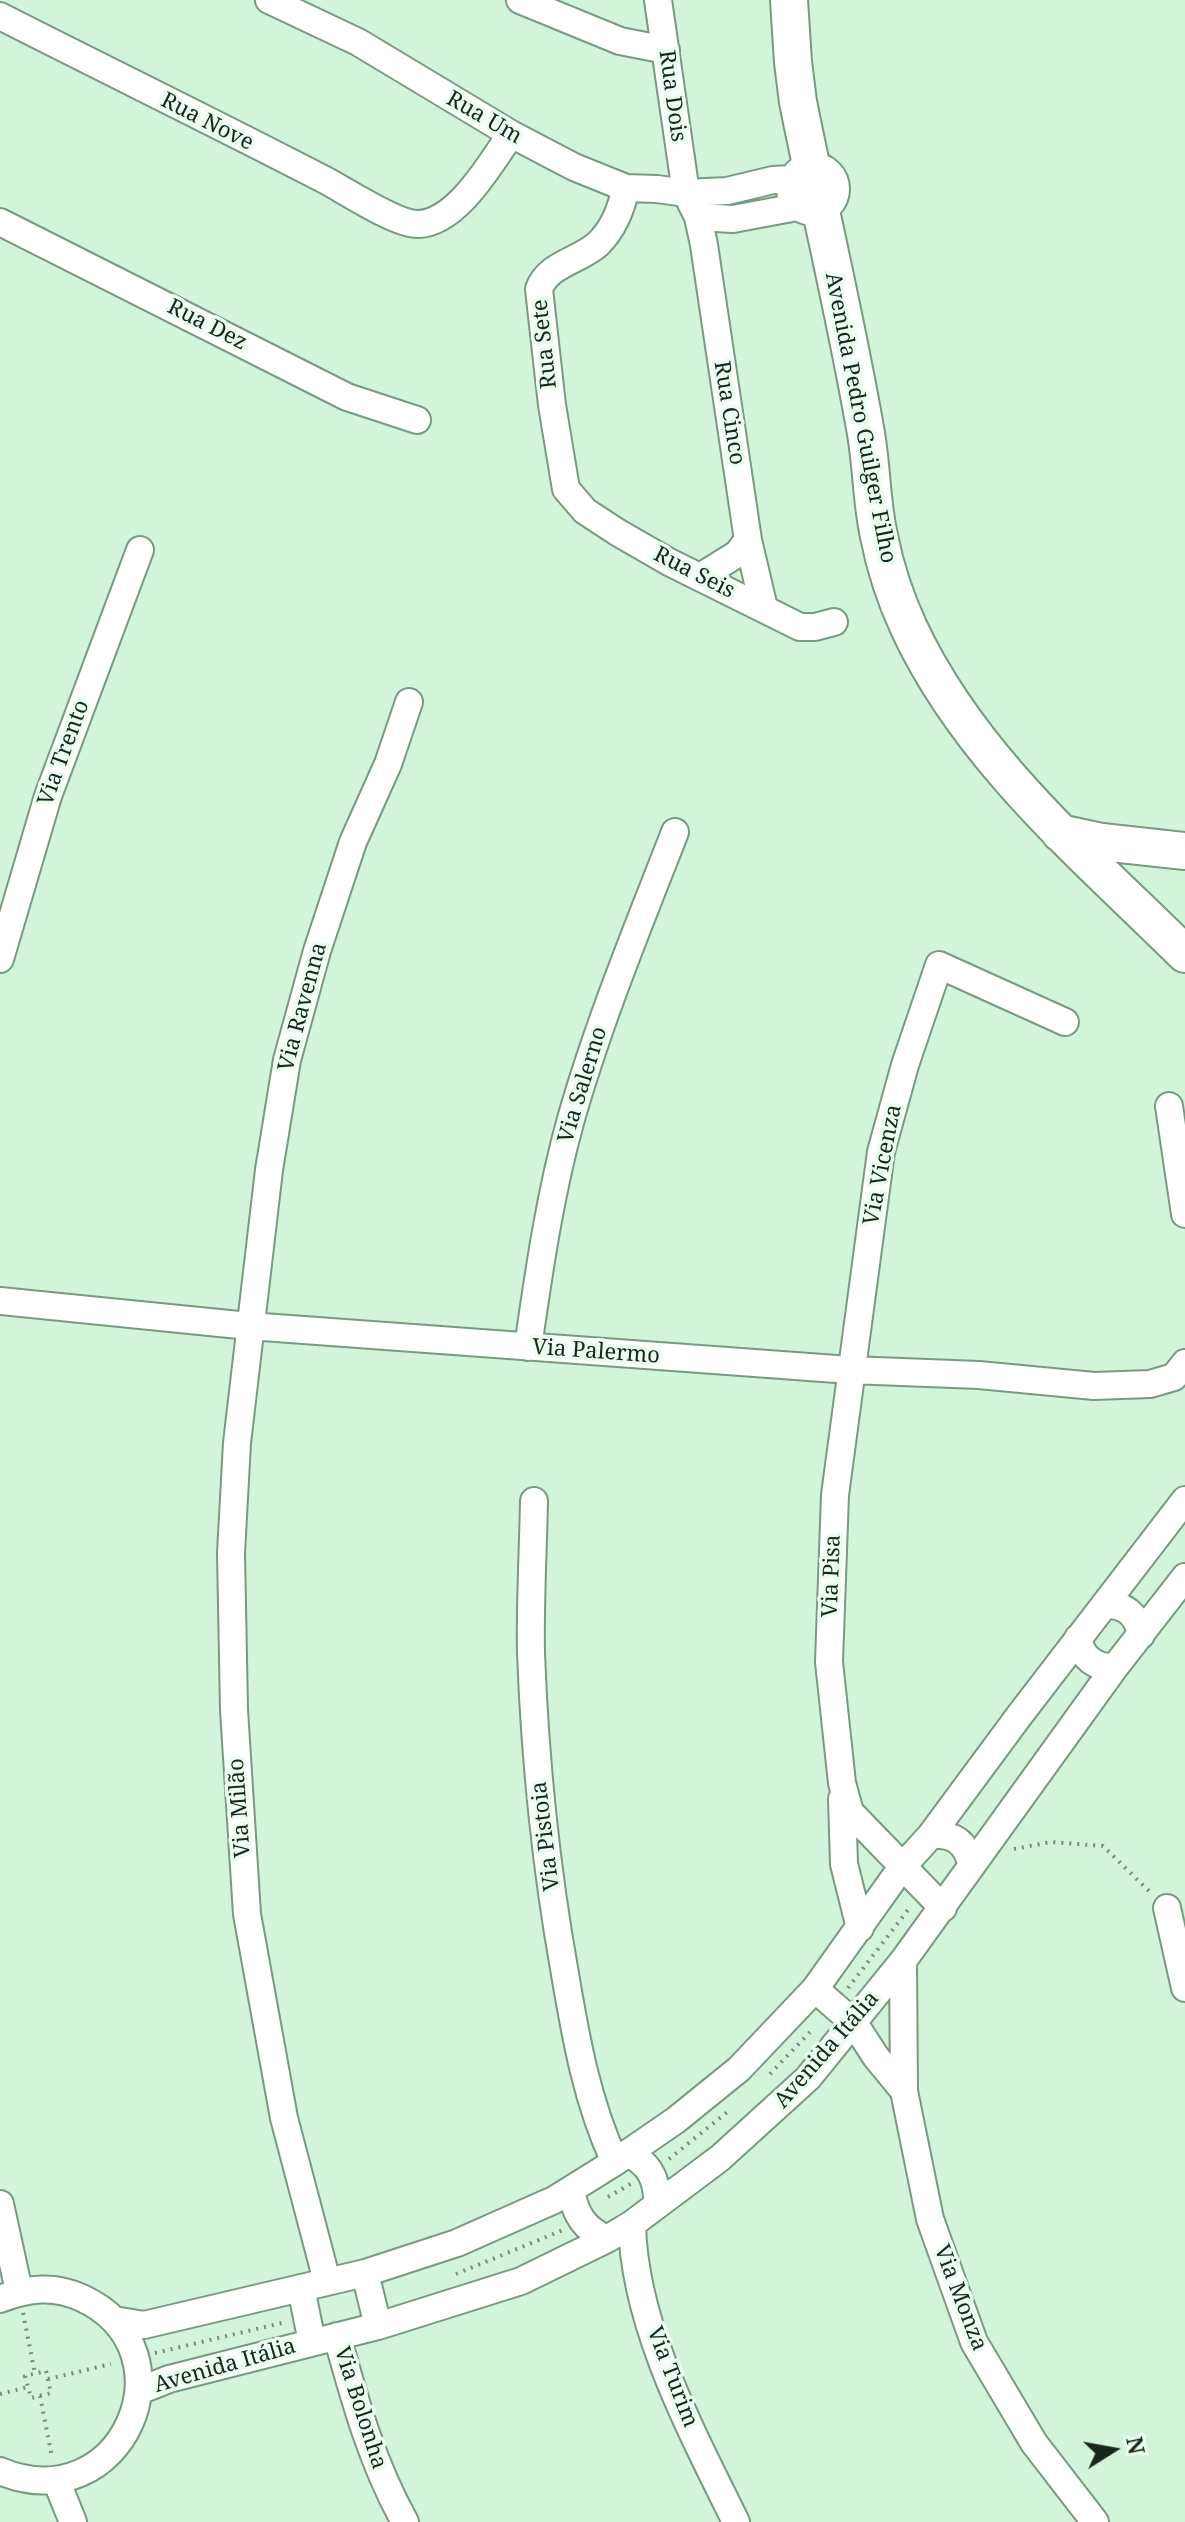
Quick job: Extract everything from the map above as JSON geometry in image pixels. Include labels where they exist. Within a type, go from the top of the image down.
[{"type":"main road","name":"Avenida Pedro Guilger Filho","points":[[789,0],[792,58],[808,97],[810,189],[841,308],[866,431],[879,536],[909,628],[970,728],[1002,769],[1060,833],[1185,954]]},
{"type":"main road","points":[[1060,833],[1102,842],[1185,851]]},
{"type":"street","name":"Rua Um","points":[[269,0],[358,42],[511,134],[574,167],[626,188],[686,193],[727,191],[773,180],[810,189]]},
{"type":"street","points":[[520,0],[620,41],[666,50]]},
{"type":"street","name":"Rua Dois","points":[[658,0],[686,193]]},
{"type":"street","name":"Rua Nove","points":[[0,16],[381,211],[416,225],[432,221],[459,202],[472,189],[511,134]]},
{"type":"street","name":"Rua Sete","points":[[566,489],[552,405],[539,289],[542,279],[597,244],[611,228],[621,210],[626,188]]},
{"type":"street","points":[[686,193],[698,217],[733,219],[810,189]]},
{"type":"street","name":"Rua Cinco","points":[[698,217],[748,540],[764,608]]},
{"type":"street","name":"Rua Dez","points":[[0,222],[347,397],[417,420]]},
{"type":"street","name":"Rua Seis","points":[[566,489],[585,511],[669,562],[800,627],[834,622]]},
{"type":"street","points":[[700,577],[737,554],[748,540]]},
{"type":"street","name":"Via Trento","points":[[0,959],[48,796],[140,550]]},
{"type":"street","name":"Via Ravenna","points":[[249,1326],[287,1060],[317,951],[353,842],[388,764],[409,702]]},
{"type":"street","name":"Via Salerno","points":[[528,1347],[543,1240],[570,1122],[599,1029],[675,832]]},
{"type":"street","name":"Via Vicenza","points":[[850,1370],[881,1152],[905,1065],[939,965],[1065,1022]]},
{"type":"street","points":[[1169,1106],[1185,1214]]},
{"type":"street","name":"Via Palermo","points":[[0,1301],[249,1326],[850,1370],[979,1375],[1094,1386],[1150,1384],[1174,1377],[1185,1363]]},
{"type":"street","name":"Via Milão","points":[[249,1326],[237,1443],[231,1553],[234,1710],[247,1914],[284,2118],[327,2281]]},
{"type":"street","name":"Via Pisa","points":[[850,1370],[835,1495],[829,1662],[842,1783],[844,1864],[860,1928]]},
{"type":"street","points":[[114,2320],[144,2325],[365,2273],[457,2243],[554,2200],[676,2120],[739,2069],[815,1989],[902,1867],[931,1835],[1185,1500]]},
{"type":"street","name":"Via Pistoia","points":[[534,1501],[531,1651],[541,1814],[578,2051],[599,2127],[621,2158]]},
{"type":"street","name":"Avenida Itália","points":[[139,2391],[169,2379],[378,2326],[521,2281],[632,2224],[720,2158],[808,2078],[854,2023],[943,1908],[1115,1667],[1185,1577]]},
{"type":"street","points":[[1104,1605],[1121,1606],[1129,1611],[1140,1626],[1141,1635]]},
{"type":"street","points":[[1078,1638],[1080,1647],[1090,1660],[1107,1668],[1115,1667]]},
{"type":"street","name":"Via Pisa","points":[[842,1783],[850,1812],[902,1867]]},
{"type":"street","points":[[931,1835],[943,1834],[959,1840],[969,1855],[978,1855]]},
{"type":"street","points":[[902,1867],[943,1908]]},
{"type":"street","points":[[1167,1908],[1185,1988]]},
{"type":"street","name":"Via Monza","points":[[903,1961],[904,2091],[930,2219],[974,2342],[1034,2443],[1095,2522]]},
{"type":"street","name":"Via Monza","points":[[815,1989],[854,2023],[876,2057],[904,2091]]},
{"type":"street","points":[[621,2158],[646,2164],[654,2177],[657,2205]]},
{"type":"street","points":[[571,2190],[575,2210],[583,2223],[607,2239]]},
{"type":"street","points":[[0,2204],[10,2295],[45,2288],[71,2292],[95,2304],[114,2320],[127,2338],[135,2358],[139,2391],[131,2423],[114,2451],[88,2471],[56,2480],[29,2480],[0,2471]]},
{"type":"street","name":"Via Turim","points":[[632,2224],[637,2273],[662,2359],[736,2522]]},
{"type":"street","points":[[365,2273],[378,2326]]},
{"type":"street","name":"Avenida Itália","points":[[301,2288],[325,2339]]},
{"type":"street","name":"Via Bolonha","points":[[325,2339],[389,2494],[405,2522]]},
{"type":"street","points":[[56,2480],[73,2522]]},
{"type":"path","points":[[978,1855],[1051,1842],[1103,1846],[1167,1908]]},
{"type":"path","points":[[10,2295],[35,2374]]},
{"type":"path","points":[[46,2371],[51,2393],[31,2398],[28,2387],[25,2376],[46,2371]]},
{"type":"path","points":[[0,2394],[28,2387]]},
{"type":"path","points":[[40,2396],[56,2480]]}]
